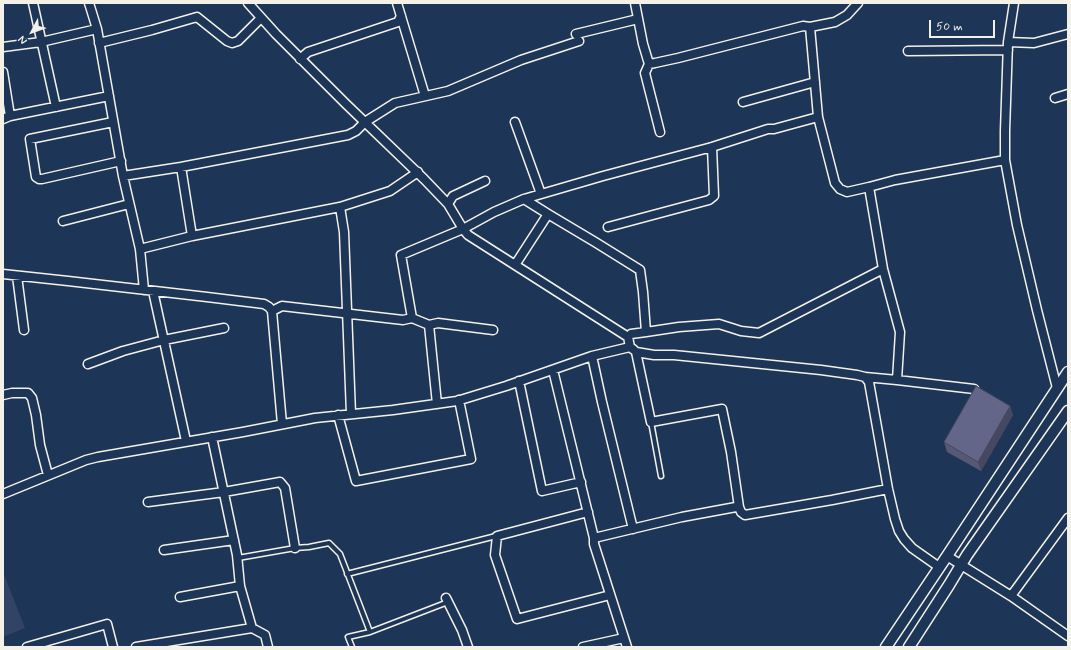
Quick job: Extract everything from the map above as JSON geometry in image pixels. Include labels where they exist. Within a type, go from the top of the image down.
[{"type":"street","points":[[33,3],[56,107]]},
{"type":"street","points":[[89,3],[97,29],[123,176],[140,249],[144,290]]},
{"type":"street","points":[[248,3],[300,59],[418,172],[448,204],[462,229],[468,235],[628,337],[633,349],[651,422],[722,409],[741,512],[745,515],[888,489]]},
{"type":"street","points":[[397,3],[425,96]]},
{"type":"street","points":[[635,3],[643,44],[649,64],[645,73],[660,132]]},
{"type":"street","points":[[649,64],[802,26],[810,27],[835,22],[847,15],[858,3]]},
{"type":"street","points":[[1014,3],[1008,46],[1005,160],[1017,225],[1057,388]]},
{"type":"street","points":[[300,59],[308,52],[398,22],[401,16]]},
{"type":"street","points":[[99,43],[197,17],[227,41],[232,43],[238,41],[261,18]]},
{"type":"street","points":[[123,176],[181,167],[348,135],[395,103],[448,91],[578,38],[638,18]]},
{"type":"street","points":[[810,27],[818,116],[835,183],[840,189],[847,192],[895,180],[1005,160]]},
{"type":"street","points":[[3,47],[41,42],[97,29]]},
{"type":"street","points":[[908,50],[1008,46],[1034,43],[1068,34]]},
{"type":"street","points":[[3,72],[7,117],[109,96]]},
{"type":"street","points":[[743,102],[815,82]]},
{"type":"street","points":[[1055,98],[1068,94]]},
{"type":"street","points":[[412,318],[401,254],[462,229],[494,212],[524,199],[818,116]]},
{"type":"street","points":[[113,122],[30,139],[36,177],[38,179],[42,179],[121,162]]},
{"type":"street","points":[[516,122],[541,194]]},
{"type":"street","points":[[608,227],[709,200],[714,196],[712,147]]},
{"type":"street","points":[[181,167],[192,236]]},
{"type":"street","points":[[140,249],[192,236],[340,207],[390,191],[418,172]]},
{"type":"street","points":[[448,204],[453,196],[485,181]]},
{"type":"street","points":[[868,187],[883,269],[900,332],[897,380]]},
{"type":"street","points":[[524,199],[640,270],[644,292],[646,332]]},
{"type":"street","points":[[63,221],[129,204]]},
{"type":"street","points":[[340,207],[344,232],[350,414]]},
{"type":"street","points":[[515,265],[548,214]]},
{"type":"street","points":[[628,337],[631,334],[679,327],[719,324],[741,331],[759,333],[883,269]]},
{"type":"street","points":[[3,272],[17,276],[264,304],[272,311],[282,424]]},
{"type":"street","points":[[17,276],[24,330]]},
{"type":"street","points":[[153,291],[186,441]]},
{"type":"street","points":[[272,311],[282,306],[403,320],[412,318],[429,325],[438,323],[493,330]]},
{"type":"street","points":[[429,325],[437,404]]},
{"type":"street","points":[[88,364],[123,351],[164,340],[224,328]]},
{"type":"street","points":[[3,494],[86,460],[98,457],[315,418],[437,404],[459,400],[592,356],[633,349],[654,355],[674,355],[821,370],[865,377],[974,389]]},
{"type":"street","points":[[592,356],[633,529]]},
{"type":"street","points":[[553,370],[588,512],[594,544],[627,647]]},
{"type":"street","points":[[886,647],[1068,372]]},
{"type":"street","points":[[865,377],[869,382],[888,489],[899,531],[904,540],[939,568]]},
{"type":"street","points":[[519,381],[542,491],[580,482]]},
{"type":"street","points":[[3,395],[12,393],[28,393],[32,398],[36,414],[40,445],[48,475]]},
{"type":"street","points":[[338,415],[356,481],[471,459],[459,400]]},
{"type":"street","points":[[909,647],[962,564],[1068,411]]},
{"type":"street","points":[[212,437],[234,540],[240,586],[252,628]]},
{"type":"street","points":[[148,502],[224,492],[280,482],[285,488],[295,548]]},
{"type":"street","points":[[594,538],[682,517],[739,507]]},
{"type":"street","points":[[588,512],[497,536],[496,555],[517,619],[610,595]]},
{"type":"street","points":[[1011,596],[1068,518]]},
{"type":"street","points":[[164,550],[234,540]]},
{"type":"street","points":[[947,556],[1011,596],[1068,636]]},
{"type":"street","points":[[180,597],[240,586]]},
{"type":"street","points":[[447,600],[462,630],[468,647]]},
{"type":"street","points":[[27,647],[107,624],[113,647]]},
{"type":"street","points":[[136,647],[252,628],[265,635],[268,647]]},
{"type":"street","points":[[583,647],[624,638]]},
{"type":"lane","points":[[651,422],[661,476]]},
{"type":"lane","points":[[347,574],[497,536]]},
{"type":"lane","points":[[237,558],[329,543],[340,554],[370,632]]},
{"type":"lane","points":[[352,647],[348,637],[370,632],[447,600]]},
{"type":"shaded area","points":[[3,572],[25,628],[3,637]]},
{"type":"building","points":[[976,386],[1010,406],[978,462],[944,442]]}]
